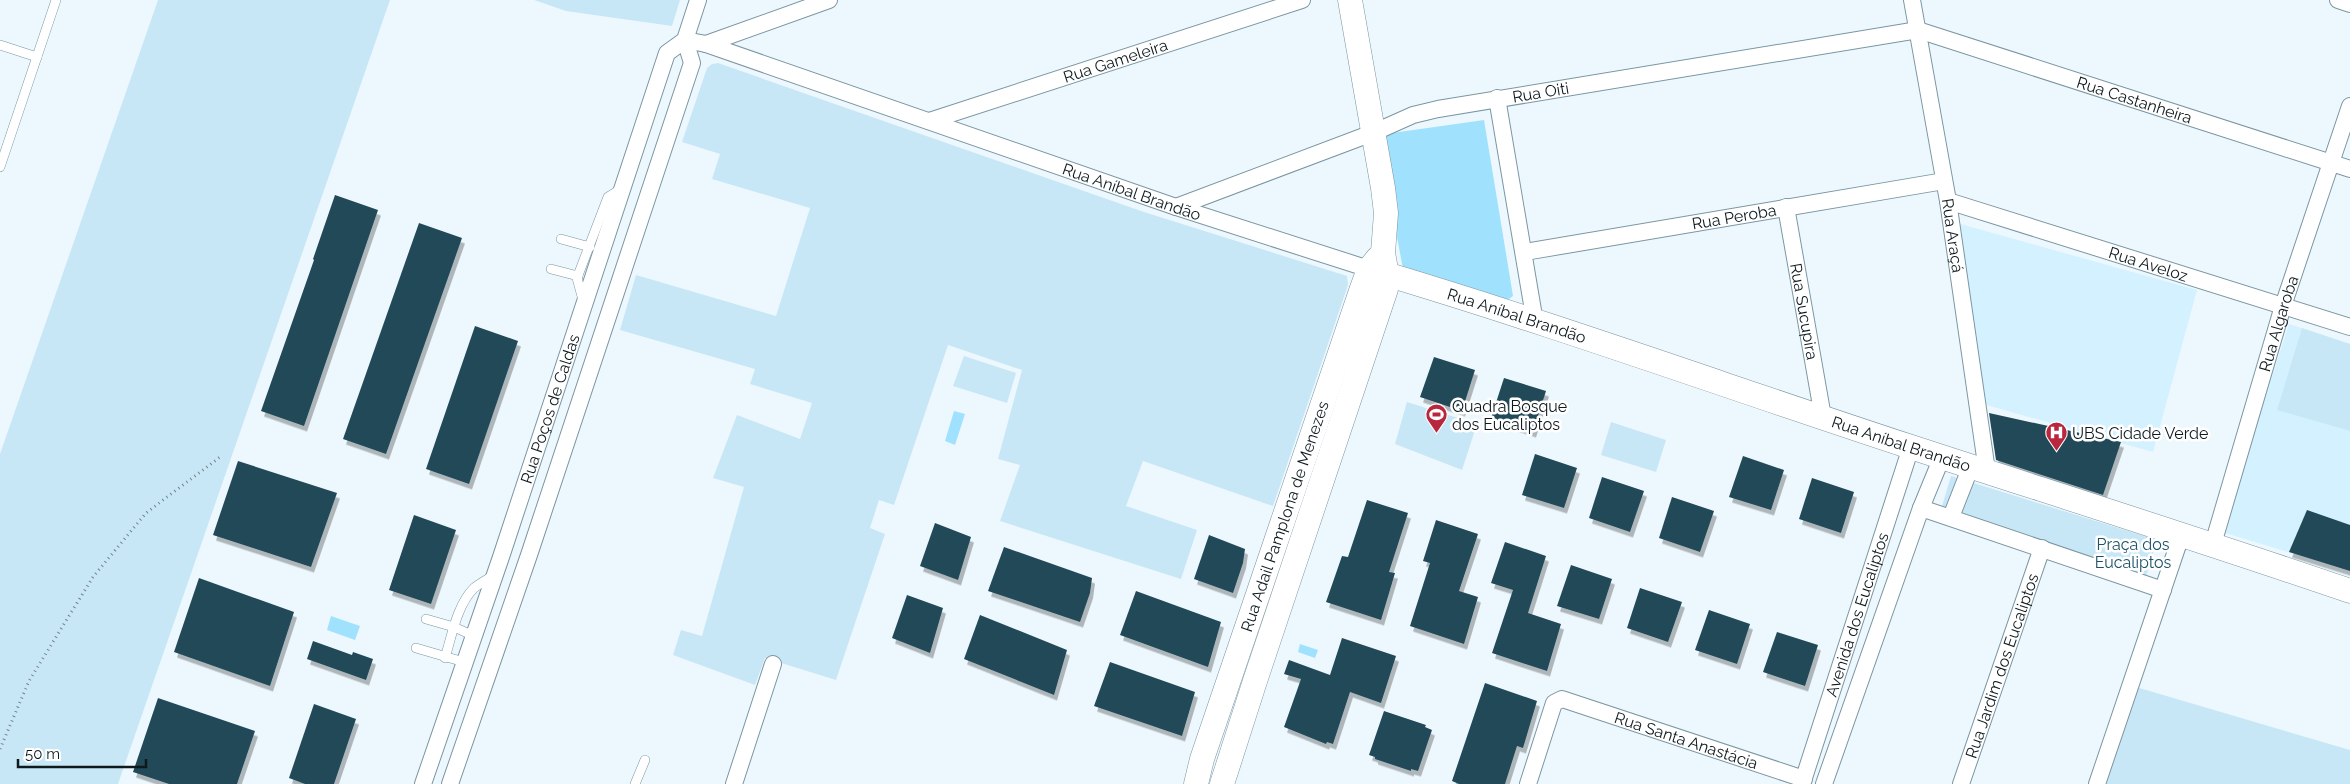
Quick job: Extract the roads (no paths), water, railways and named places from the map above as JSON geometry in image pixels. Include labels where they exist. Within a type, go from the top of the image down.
[{"type":"main road","name":"Rua Adail Pamplona de Menezes","points":[[1196,784],[1202,759],[1311,440],[1380,266],[1386,213],[1375,132],[1350,0]]},
{"type":"main road","name":"Rua Adail Pamplona de Menezes","points":[[1222,784],[1243,731],[1255,680],[1386,289],[1380,266]]},
{"type":"main road","name":"Rua Aníbal Brandão","points":[[1380,266],[1535,322],[1911,447],[2213,544],[2350,591]]},
{"type":"main road","points":[[1311,440],[1313,448],[1309,470],[1312,475],[1322,478]]},
{"type":"main road","points":[[1292,498],[1303,504],[1306,509],[1300,527],[1303,537]]},
{"type":"main road","points":[[1231,674],[1255,680]]},
{"type":"street","points":[[685,40],[698,0]]},
{"type":"street","points":[[706,44],[829,0]]},
{"type":"street","name":"Rua Gameleira","points":[[929,121],[1302,0]]},
{"type":"street","name":"Rua Araçá","points":[[1912,0],[1948,201],[1979,469]]},
{"type":"street","points":[[2338,0],[2350,4]]},
{"type":"street","name":"Rua Oiti","points":[[1176,207],[1375,132],[1413,115],[1497,98],[1918,30]]},
{"type":"street","name":"Rua Castanheira","points":[[1918,30],[2350,169]]},
{"type":"street","name":"Rua Aníbal Brandão","points":[[685,40],[706,44],[1176,207],[1380,266]]},
{"type":"street","name":"Rua Poços de Caldas","points":[[424,784],[667,53],[685,40],[692,63],[529,554],[450,784]]},
{"type":"street","points":[[1497,98],[1525,252],[1535,322]]},
{"type":"street","name":"Rua Algaroba","points":[[2213,544],[2283,306],[2350,106]]},
{"type":"street","name":"Rua Peroba","points":[[1525,252],[1944,181]]},
{"type":"street","name":"Rua Aveloz","points":[[1948,201],[2350,327]]},
{"type":"street","name":"Rua Sucupira","points":[[1786,207],[1823,417]]},
{"type":"street","name":"Avenida dos Eucaliptos","points":[[1803,781],[1911,447]]},
{"type":"street","name":"Avenida dos Eucaliptos","points":[[1826,777],[1921,508],[1942,457]]},
{"type":"street","points":[[1951,517],[1979,469]]},
{"type":"street","points":[[1921,508],[2163,590]]},
{"type":"street","points":[[2097,784],[2182,534]]},
{"type":"street","name":"Rua Jardim dos Eucaliptos","points":[[1961,784],[2042,548]]},
{"type":"street","points":[[734,784],[773,664]]},
{"type":"street","name":"Rua Santa Anastácia","points":[[1528,784],[1554,703],[1562,699],[1803,781]]},
{"type":"street","points":[[1809,763],[1826,777]]},
{"type":"lane","points":[[0,167],[56,0]]},
{"type":"lane","points":[[0,45],[37,57]]},
{"type":"lane","points":[[584,305],[578,276],[608,198],[623,187]]},
{"type":"lane","points":[[561,239],[590,246]]},
{"type":"lane","points":[[551,269],[578,276]]},
{"type":"lane","points":[[445,658],[454,627],[467,597],[476,586],[494,574]]},
{"type":"lane","points":[[426,619],[454,627],[474,636]]},
{"type":"lane","points":[[416,648],[464,662]]},
{"type":"lane","points":[[635,784],[645,760]]},
{"type":"water","points":[[1484,120],[1513,296],[1506,301],[1403,269],[1378,135]]},
{"type":"water","points":[[954,411],[965,414],[955,445],[945,441]]},
{"type":"water","points":[[331,616],[360,626],[355,640],[327,630]]},
{"type":"water","points":[[1300,644],[1318,650],[1315,658],[1298,652]]},
{"type":"place","name":"Quadra Bosque dos Eucaliptos","points":[[1436,434]]},
{"type":"place","name":"UBS Cidade Verde","points":[[2056,452]]},
{"type":"park label","name":"Praça dos Eucaliptos","points":[[2133,553]]}]
